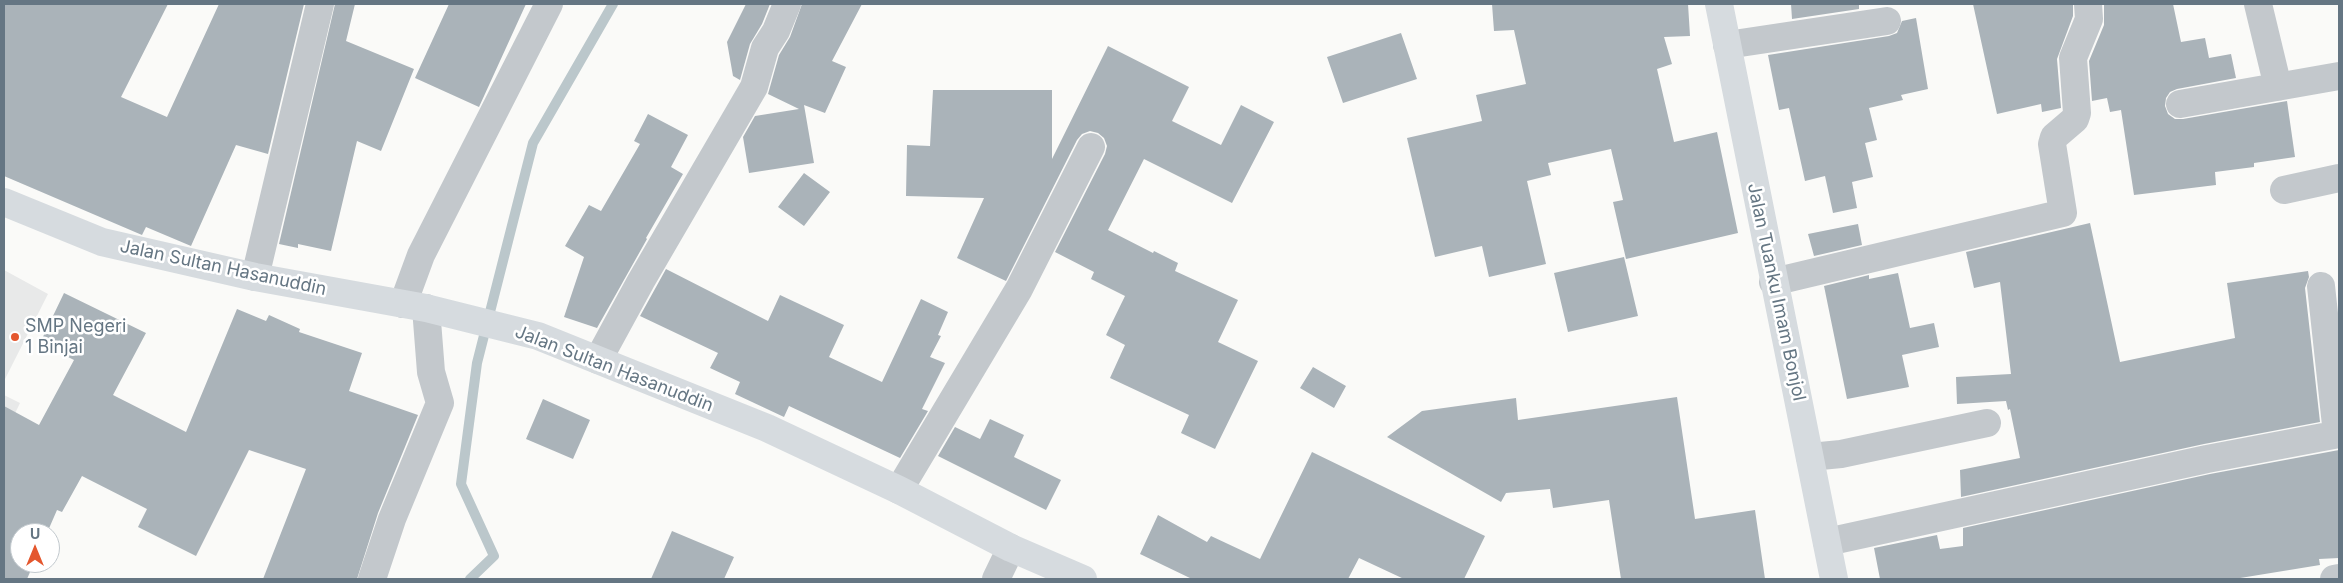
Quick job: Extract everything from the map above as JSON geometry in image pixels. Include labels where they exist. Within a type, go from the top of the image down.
[{"type":"main road","name":"Jalan Tuanku Imam Bonjol","points":[[1719,4],[1834,579]]},
{"type":"main road","name":"Jalan Sultan Hasanuddin","points":[[4,202],[102,242],[255,277],[422,307],[538,336],[767,428],[899,490],[1011,548],[1083,579]]},
{"type":"street","points":[[255,277],[320,4]]},
{"type":"street","points":[[372,579],[392,519],[440,403],[431,372],[422,307],[421,255],[549,4]]},
{"type":"street","points":[[598,360],[641,281],[754,87],[764,48],[776,30],[787,4]]},
{"type":"street","points":[[1774,282],[2063,212],[2052,144],[2054,137],[2074,119],[2077,113],[2074,58],[2088,24],[2088,4]]},
{"type":"street","points":[[2258,4],[2278,87]]},
{"type":"street","points":[[1727,45],[1887,21]]},
{"type":"street","points":[[2180,104],[2339,76]]},
{"type":"street","points":[[899,490],[1019,289],[1091,147]]},
{"type":"street","points":[[2284,190],[2339,178]]},
{"type":"street","points":[[1826,542],[2207,459],[2338,434],[2329,376],[2333,341],[2322,286]]},
{"type":"street","points":[[1810,457],[1841,454],[1987,423]]},
{"type":"street","points":[[996,579],[1011,548]]},
{"type":"street","points":[[2334,579],[2339,578]]},
{"type":"shaded area","name":"SMP Negeri 1 Binjai","points":[[4,270],[48,294],[4,381]]},
{"type":"shaded area","name":"SMP Negeri 1 Binjai","points":[[4,395],[20,403],[4,436]]},
{"type":"building","points":[[4,4],[168,4],[121,97],[167,117],[219,4],[304,4],[268,154],[236,145],[191,246],[146,227],[142,235],[4,176]]},
{"type":"building","points":[[335,4],[355,4],[346,41],[414,69],[381,151],[357,141],[331,251],[298,244],[298,248],[279,244]]},
{"type":"building","points":[[449,4],[526,4],[479,107],[415,78]]},
{"type":"building","points":[[746,4],[770,4],[762,24],[750,44],[740,80],[733,76],[727,42]]},
{"type":"building","points":[[802,4],[862,4],[832,61],[846,67],[825,113],[804,105],[814,163],[749,173],[743,137],[755,116],[799,109],[768,94],[779,55],[790,37]]},
{"type":"building","points":[[1492,4],[1688,4],[1690,36],[1664,37],[1672,64],[1657,69],[1674,142],[1717,132],[1738,233],[1626,259],[1613,202],[1623,200],[1611,149],[1548,163],[1551,175],[1527,181],[1546,264],[1489,277],[1482,246],[1435,257],[1407,138],[1482,121],[1476,95],[1526,84],[1514,30],[1494,31]]},
{"type":"building","points":[[1791,4],[1859,4],[1859,9],[1792,19]]},
{"type":"building","points":[[1973,4],[2073,4],[2073,16],[2057,59],[2061,108],[2042,112],[2041,104],[1997,114]]},
{"type":"building","points":[[2104,4],[2173,4],[2181,42],[2205,38],[2209,58],[2231,54],[2236,78],[2170,92],[2166,98],[2165,106],[2168,114],[2175,119],[2183,119],[2287,101],[2295,157],[2254,163],[2254,167],[2215,172],[2216,185],[2134,195],[2121,110],[2110,112],[2107,98],[2092,101],[2089,61],[2104,25]]},
{"type":"building","points":[[1916,18],[1928,89],[1901,95],[1903,100],[1869,108],[1877,140],[1865,143],[1873,177],[1852,182],[1857,208],[1833,213],[1825,176],[1805,181],[1789,108],[1779,110],[1768,55],[1889,36],[1897,33],[1902,21]]},
{"type":"building","points":[[1401,33],[1417,79],[1343,103],[1327,57]]},
{"type":"building","points":[[1108,46],[1189,87],[1172,121],[1221,145],[1241,105],[1274,122],[1232,203],[1144,159],[1108,230],[1153,253],[1154,251],[1178,263],[1175,271],[1238,300],[1218,342],[1258,361],[1215,449],[1181,433],[1189,415],[1110,378],[1125,345],[1106,335],[1125,296],[1091,279],[1094,272],[1055,252],[1105,154],[1107,146],[1104,138],[1098,133],[1090,131],[1082,134],[1077,140],[1006,281],[957,258],[984,198],[906,196],[907,145],[930,146],[933,90],[1052,90],[1052,159]]},
{"type":"building","points":[[648,114],[688,135],[671,167],[683,174],[597,328],[564,317],[584,257],[565,246],[589,205],[601,211],[640,144],[634,141]]},
{"type":"building","points":[[804,173],[830,192],[804,226],[778,207]]},
{"type":"building","points":[[2090,223],[2120,362],[2235,338],[2227,283],[2308,271],[2309,277],[2305,288],[2320,422],[2204,444],[1961,497],[1960,470],[2020,458],[2010,409],[2008,410],[2006,401],[1957,404],[1956,377],[2011,374],[2000,282],[1974,288],[1966,252]]},
{"type":"building","points":[[1858,224],[1862,245],[1814,256],[1808,234]]},
{"type":"building","points":[[1624,257],[1638,316],[1568,332],[1554,273]]},
{"type":"building","points":[[666,269],[768,321],[780,295],[844,325],[829,357],[882,382],[921,299],[948,312],[938,335],[941,336],[930,357],[945,363],[922,409],[928,411],[900,458],[789,406],[784,417],[735,394],[740,382],[710,368],[718,353],[640,316]]},
{"type":"building","points":[[1898,273],[1910,328],[1934,323],[1939,347],[1902,355],[1909,387],[1847,399],[1824,286],[1869,275],[1869,279]]},
{"type":"building","points":[[64,293],[146,333],[113,395],[186,432],[237,309],[266,321],[269,315],[300,329],[299,332],[362,353],[349,391],[418,415],[378,513],[357,579],[263,579],[306,469],[249,450],[196,556],[138,527],[147,509],[82,476],[62,512],[57,510],[51,523],[10,523],[10,573],[30,573],[27,579],[4,579],[4,406],[39,425],[74,360],[40,343]]},
{"type":"building","points":[[1313,367],[1346,386],[1334,408],[1300,388]]},
{"type":"building","points":[[1677,397],[1695,519],[1755,510],[1765,579],[1621,579],[1609,500],[1553,508],[1550,489],[1506,493],[1501,502],[1387,437],[1422,411],[1516,398],[1518,420]]},
{"type":"building","points":[[543,399],[590,420],[573,459],[526,439]]},
{"type":"building","points":[[990,419],[1024,435],[1014,457],[1061,480],[1046,510],[938,456],[955,427],[980,439]]},
{"type":"building","points":[[2339,450],[2339,558],[2319,559],[2320,565],[2234,579],[1880,579],[1874,548],[1937,535],[1940,549],[1963,546],[1963,528],[2210,474]]},
{"type":"building","points":[[1312,452],[1485,536],[1464,579],[1404,579],[1359,558],[1348,579],[1192,579],[1140,554],[1158,515],[1207,542],[1211,536],[1260,559]]},
{"type":"building","points":[[672,531],[734,557],[724,579],[651,579]]},
{"type":"waterway","points":[[470,579],[494,556],[461,484],[477,363],[533,143],[613,4]]},
{"type":"place","name":"SMP Negeri 1 Binjai","points":[[15,337]]}]
